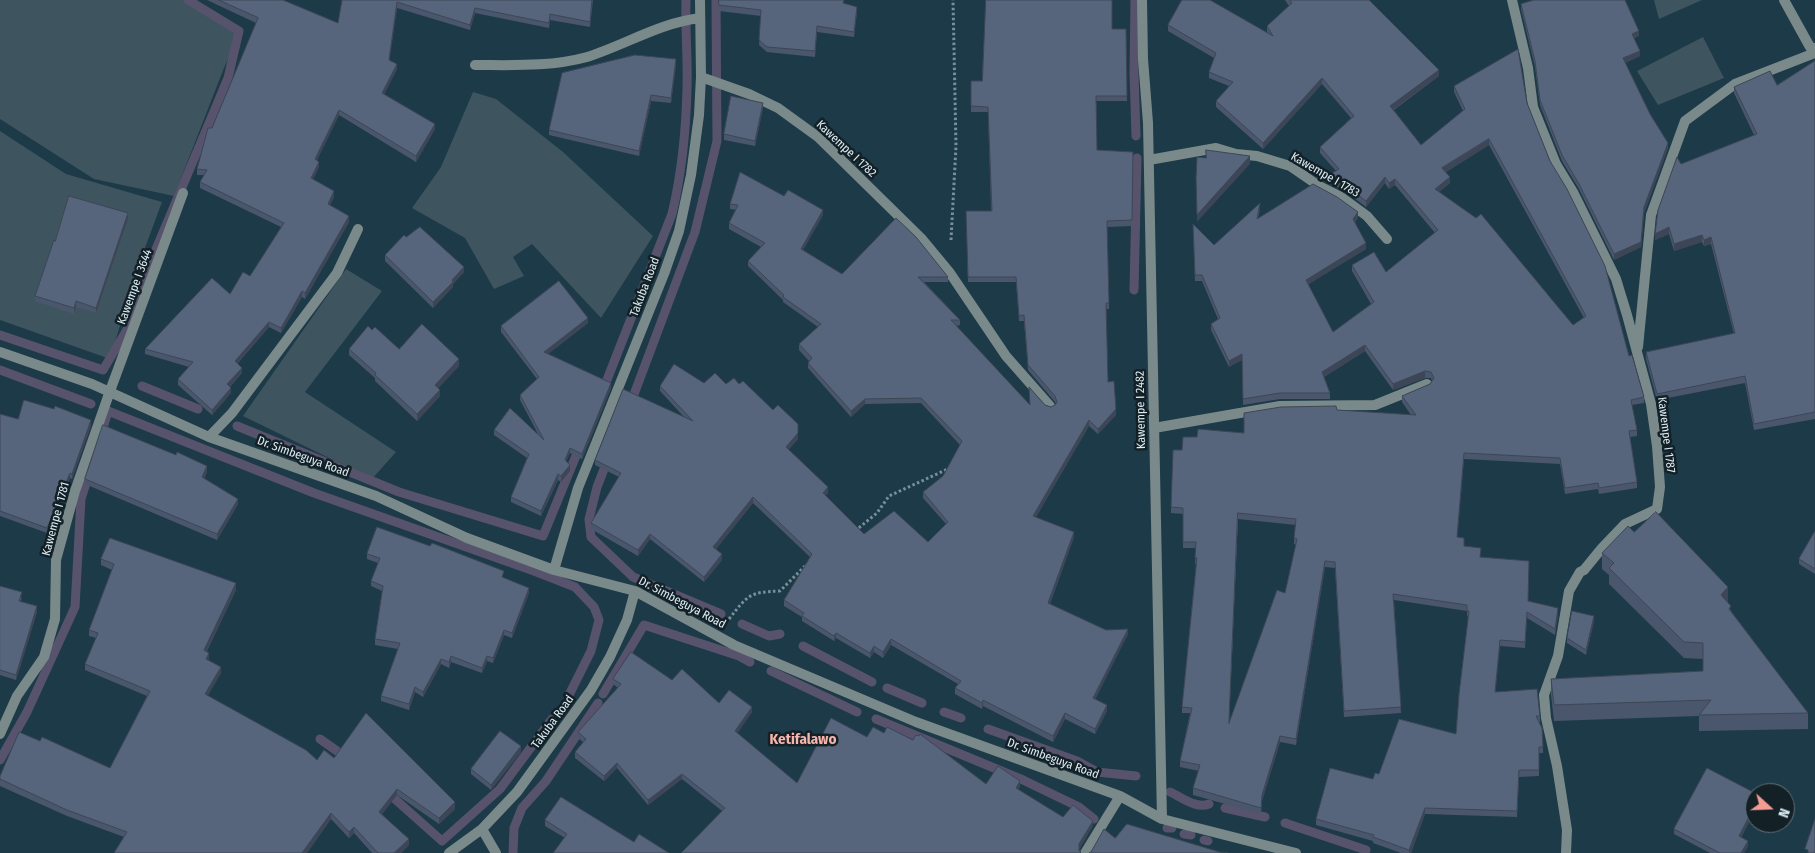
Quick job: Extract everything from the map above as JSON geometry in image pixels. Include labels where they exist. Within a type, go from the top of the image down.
[{"type":"street","name":"Takuba Road","points":[[554,570],[578,488],[664,274],[679,231],[691,175],[699,114],[701,77],[700,0]]},
{"type":"street","name":"Kawempe I 2482","points":[[1142,0],[1143,59],[1149,160],[1162,819]]},
{"type":"street","name":"Kawempe I 1787","points":[[1512,0],[1528,68],[1533,107],[1556,164],[1573,192],[1616,279],[1651,404],[1660,487],[1657,509],[1625,524],[1577,577],[1569,592],[1558,656],[1544,696],[1546,718],[1557,766],[1566,821],[1566,853]]},
{"type":"street","points":[[1784,0],[1810,47],[1815,48]]},
{"type":"street","points":[[475,65],[543,64],[586,57],[664,26],[686,19],[700,18]]},
{"type":"street","points":[[1638,353],[1651,215],[1685,121],[1735,84],[1815,53]]},
{"type":"street","name":"Kawempe I 1782","points":[[701,77],[749,94],[778,108],[818,137],[921,238],[950,273],[1006,356],[1050,406]]},
{"type":"street","name":"Kawempe I 1783","points":[[1149,160],[1216,148],[1236,154],[1257,156],[1290,166],[1319,186],[1341,196],[1367,216],[1387,239]]},
{"type":"street","name":"Kawempe I 3644","points":[[110,391],[184,192]]},
{"type":"street","points":[[209,436],[232,413],[337,273],[358,229]]},
{"type":"street","name":"Dr. Simbeguya Road","points":[[0,352],[110,391],[209,436],[376,496],[467,538],[554,570],[635,591],[734,645],[916,722],[1120,796],[1162,819],[1296,853]]},
{"type":"street","points":[[1154,428],[1280,406],[1375,405],[1427,384]]},
{"type":"street","name":"Kawempe I 1781","points":[[0,734],[17,696],[44,657],[55,619],[56,560],[75,491],[110,391]]},
{"type":"street","name":"Takuba Road","points":[[449,853],[482,830],[517,792],[591,690],[610,657],[627,620],[635,591]]},
{"type":"street","points":[[1086,853],[1120,796]]},
{"type":"street","points":[[482,830],[496,853]]},
{"type":"path","points":[[950,273],[956,146],[953,0]]},
{"type":"path","points":[[853,532],[877,514],[889,496],[953,467]]},
{"type":"path","points":[[716,636],[744,600],[758,592],[780,591],[808,563]]},
{"type":"shaded area","points":[[0,0],[183,0],[234,24],[241,30],[224,68],[174,196],[94,179],[0,119]]},
{"type":"shaded area","points":[[1654,0],[1702,0],[1659,19]]},
{"type":"shaded area","points":[[1703,37],[1724,78],[1658,105],[1637,71]]},
{"type":"shaded area","points":[[473,92],[496,99],[563,152],[653,236],[601,318],[532,244],[513,257],[524,276],[494,289],[465,238],[412,208],[441,167]]},
{"type":"shaded area","points":[[0,131],[66,174],[162,202],[135,275],[110,359],[0,320]]},
{"type":"shaded area","points":[[346,269],[382,291],[305,392],[396,452],[372,479],[243,416]]},
{"type":"building","points":[[219,0],[283,0],[338,23],[342,0],[592,0],[590,22],[550,14],[549,23],[475,8],[470,25],[397,2],[389,60],[397,64],[382,93],[435,124],[416,156],[339,110],[315,159],[319,162],[311,178],[334,191],[328,204],[349,216],[305,293],[302,291],[281,328],[269,322],[235,361],[242,368],[227,384],[231,388],[212,410],[178,379],[193,362],[145,349],[212,278],[230,294],[243,272],[250,276],[284,223],[200,182],[207,170],[197,169],[208,128],[212,128],[258,18]]},
{"type":"building","points":[[719,0],[844,0],[843,3],[857,7],[854,32],[817,26],[815,51],[767,47],[759,40],[761,10],[719,5]]},
{"type":"building","points":[[986,0],[1112,0],[1112,29],[1126,29],[1127,96],[1096,96],[1097,150],[1133,152],[1132,220],[1107,221],[1109,303],[1106,303],[1108,382],[1114,381],[1116,409],[1098,429],[1089,420],[1033,516],[1074,532],[1048,603],[1106,630],[1128,629],[1093,698],[1107,705],[1095,729],[1065,713],[1053,736],[983,700],[982,703],[955,688],[961,681],[891,639],[883,652],[874,646],[870,653],[836,633],[834,636],[802,616],[804,613],[784,600],[812,554],[753,497],[713,547],[722,554],[704,577],[650,534],[638,550],[591,523],[621,473],[595,460],[623,389],[693,421],[660,386],[674,364],[704,383],[715,373],[726,384],[734,378],[739,384],[743,381],[773,410],[778,405],[798,424],[798,433],[786,447],[828,487],[823,493],[864,534],[894,511],[928,542],[948,522],[923,492],[943,476],[962,441],[921,398],[865,399],[851,411],[808,363],[812,358],[799,344],[821,324],[783,297],[784,295],[748,261],[765,243],[729,223],[738,205],[730,204],[740,172],[784,196],[788,190],[823,210],[801,249],[842,274],[896,218],[916,237],[948,277],[918,277],[960,320],[951,320],[1030,405],[1029,387],[1045,405],[1051,407],[1055,405],[1057,402],[1055,396],[1028,365],[1024,315],[1019,316],[1016,277],[968,277],[966,211],[992,211],[988,107],[971,106],[971,81],[982,81]]},
{"type":"building","points":[[1182,0],[1210,0],[1273,36],[1267,26],[1292,3],[1290,0],[1369,0],[1439,70],[1390,106],[1421,145],[1465,109],[1454,86],[1518,49],[1527,103],[1550,161],[1567,189],[1605,266],[1629,356],[1632,355],[1644,397],[1631,400],[1637,430],[1629,431],[1637,482],[1599,488],[1598,483],[1565,488],[1560,458],[1464,453],[1457,537],[1464,538],[1464,546],[1481,548],[1480,557],[1529,561],[1528,601],[1558,608],[1555,629],[1527,612],[1525,642],[1500,640],[1495,692],[1537,689],[1540,716],[1536,716],[1542,728],[1543,747],[1539,747],[1539,770],[1519,770],[1517,811],[1425,808],[1409,850],[1373,837],[1374,835],[1316,819],[1330,768],[1373,779],[1375,773],[1379,774],[1399,719],[1456,734],[1469,611],[1467,610],[1467,605],[1393,594],[1401,707],[1344,711],[1335,562],[1325,561],[1296,739],[1280,736],[1262,795],[1261,808],[1193,788],[1200,765],[1180,761],[1192,708],[1182,707],[1197,558],[1195,558],[1196,542],[1183,542],[1183,508],[1171,507],[1173,450],[1182,450],[1183,437],[1197,437],[1198,429],[1244,433],[1244,413],[1281,407],[1336,406],[1337,410],[1416,415],[1402,396],[1430,384],[1434,378],[1431,372],[1425,371],[1393,384],[1365,345],[1322,372],[1330,393],[1280,393],[1243,399],[1242,354],[1229,361],[1211,324],[1220,318],[1202,275],[1195,275],[1193,224],[1214,245],[1260,203],[1257,219],[1313,184],[1337,197],[1358,212],[1353,219],[1366,243],[1306,280],[1333,332],[1374,302],[1352,265],[1374,252],[1386,272],[1438,230],[1395,179],[1389,183],[1385,177],[1366,201],[1345,185],[1327,176],[1339,169],[1320,147],[1354,116],[1322,78],[1263,143],[1216,101],[1233,82],[1209,72],[1216,53],[1168,25]],"holes":[[[1489,139],[1586,316],[1573,325],[1481,214],[1476,218],[1435,189],[1450,177],[1442,168]],[[1238,513],[1296,519],[1294,538],[1297,539],[1285,593],[1277,590],[1229,723]]]},
{"type":"building","points":[[1534,0],[1625,0],[1639,31],[1632,34],[1640,51],[1623,58],[1650,114],[1668,143],[1644,207],[1641,242],[1614,254],[1579,184],[1562,155],[1540,100],[1535,61],[1521,4]]},
{"type":"building","points":[[635,55],[676,59],[671,98],[651,95],[639,151],[549,130],[562,73]]},
{"type":"building","points":[[1815,61],[1815,412],[1754,424],[1745,376],[1657,394],[1646,352],[1735,333],[1711,237],[1704,240],[1702,235],[1674,244],[1669,227],[1655,234],[1658,210],[1677,157],[1681,164],[1757,134],[1734,87],[1770,71],[1777,85]]},
{"type":"building","points":[[731,96],[763,103],[755,141],[724,134]]},
{"type":"building","points":[[1206,150],[1250,156],[1197,215],[1197,157],[1206,158]]},
{"type":"building","points":[[69,196],[128,213],[96,308],[76,301],[74,308],[35,296]]},
{"type":"building","points":[[420,227],[464,267],[452,280],[453,282],[433,302],[385,255],[404,235],[406,237]]},
{"type":"building","points":[[559,281],[588,318],[544,352],[611,383],[582,454],[570,448],[565,460],[570,465],[561,476],[558,474],[541,511],[511,497],[529,454],[494,430],[510,408],[544,440],[520,395],[539,377],[501,326]]},
{"type":"building","points":[[422,324],[459,359],[435,385],[440,390],[417,414],[349,349],[368,326],[372,330],[375,327],[399,349]]},
{"type":"building","points":[[24,400],[54,409],[55,406],[91,420],[72,474],[70,473],[47,528],[0,511],[0,414],[18,419]]},
{"type":"building","points":[[103,425],[176,455],[177,452],[207,466],[202,477],[238,499],[217,534],[85,479]]},
{"type":"building","points":[[1656,512],[1728,587],[1721,595],[1731,606],[1729,609],[1808,713],[1699,715],[1711,700],[1554,705],[1551,679],[1703,671],[1703,643],[1684,642],[1609,568],[1614,563],[1602,553],[1628,526],[1634,532]]},
{"type":"building","points":[[377,527],[430,546],[432,543],[504,571],[502,577],[529,588],[512,633],[504,630],[493,658],[487,656],[482,668],[451,656],[449,662],[441,659],[423,692],[415,687],[409,704],[381,696],[400,643],[375,639],[383,586],[371,581],[380,558],[367,554]]},
{"type":"building","points":[[1815,531],[1815,569],[1799,559]]},
{"type":"building","points":[[110,538],[236,583],[204,650],[209,653],[206,659],[221,667],[205,694],[306,750],[317,760],[324,750],[334,758],[366,713],[455,802],[439,818],[397,789],[379,812],[409,839],[394,853],[378,853],[354,827],[349,832],[331,813],[302,853],[114,853],[127,832],[67,810],[0,779],[19,732],[40,741],[42,737],[110,768],[150,691],[85,664],[98,633],[89,630],[114,564],[101,559]]},
{"type":"building","points":[[0,586],[22,592],[19,601],[37,606],[16,675],[0,670]]},
{"type":"building","points":[[1572,611],[1594,616],[1586,650],[1567,638]]},
{"type":"building","points":[[631,652],[672,680],[682,669],[719,703],[729,690],[752,707],[735,731],[797,783],[831,718],[867,737],[873,727],[884,733],[887,727],[913,740],[916,735],[919,736],[920,734],[986,784],[998,766],[1020,781],[1016,788],[1063,817],[1073,805],[1093,821],[1079,844],[1081,853],[681,853],[725,808],[682,774],[648,800],[617,763],[604,776],[575,752],[586,739],[578,732],[621,684],[613,679]]},
{"type":"building","points":[[500,731],[521,746],[491,785],[471,769]]},
{"type":"building","points":[[1707,768],[1745,788],[1745,824],[1739,836],[1748,841],[1741,853],[1720,853],[1674,829]]},
{"type":"building","points":[[561,797],[634,842],[639,834],[669,853],[553,853],[567,834],[545,820]]},
{"type":"building","points":[[1815,819],[1815,853],[1808,853],[1808,850],[1805,849]]},
{"type":"building","points":[[1127,824],[1223,853],[1089,853],[1104,829],[1115,838]]},
{"type":"waterway","points":[[0,335],[103,370],[128,328],[146,273],[228,78],[239,31],[188,0]]},
{"type":"waterway","points":[[603,390],[672,214],[681,167],[686,120],[686,0]]},
{"type":"waterway","points":[[630,405],[695,232],[717,141],[716,0]]},
{"type":"waterway","points":[[1135,0],[1134,72],[1136,136]]},
{"type":"waterway","points":[[1134,290],[1137,158]]},
{"type":"waterway","points":[[0,370],[91,404]]},
{"type":"waterway","points":[[142,386],[198,409]]},
{"type":"waterway","points":[[101,435],[108,411],[314,493],[575,587],[594,607],[599,620],[591,651],[569,695]]},
{"type":"waterway","points":[[237,426],[399,492],[543,536],[580,446]]},
{"type":"waterway","points":[[608,459],[597,487],[589,519],[591,537],[633,577],[721,614]]},
{"type":"waterway","points":[[0,760],[27,712],[75,607],[81,499],[89,474]]},
{"type":"waterway","points":[[742,624],[769,636],[780,634]]},
{"type":"waterway","points":[[603,694],[644,625],[739,656],[750,662]]},
{"type":"waterway","points":[[803,646],[872,682]]},
{"type":"waterway","points":[[771,671],[857,712]]},
{"type":"waterway","points":[[887,688],[922,703]]},
{"type":"waterway","points":[[513,853],[514,828],[522,808],[546,781],[598,703]]},
{"type":"waterway","points":[[944,712],[961,718]]},
{"type":"waterway","points":[[387,792],[442,841],[500,789],[552,719]]},
{"type":"waterway","points":[[876,719],[1023,780],[1079,807],[1094,819]]},
{"type":"waterway","points":[[988,729],[1077,761],[1097,772],[1136,776]]},
{"type":"waterway","points":[[320,739],[347,758]]},
{"type":"waterway","points":[[1170,792],[1194,804],[1209,804]]},
{"type":"waterway","points":[[1225,808],[1265,817]]},
{"type":"waterway","points":[[1285,823],[1366,850]]},
{"type":"waterway","points":[[1167,828],[1172,828]]},
{"type":"waterway","points":[[1184,834],[1191,835]]},
{"type":"waterway","points":[[1204,840],[1208,841]]},
{"type":"district","name":"Ketifalawo","points":[[803,740]]}]
